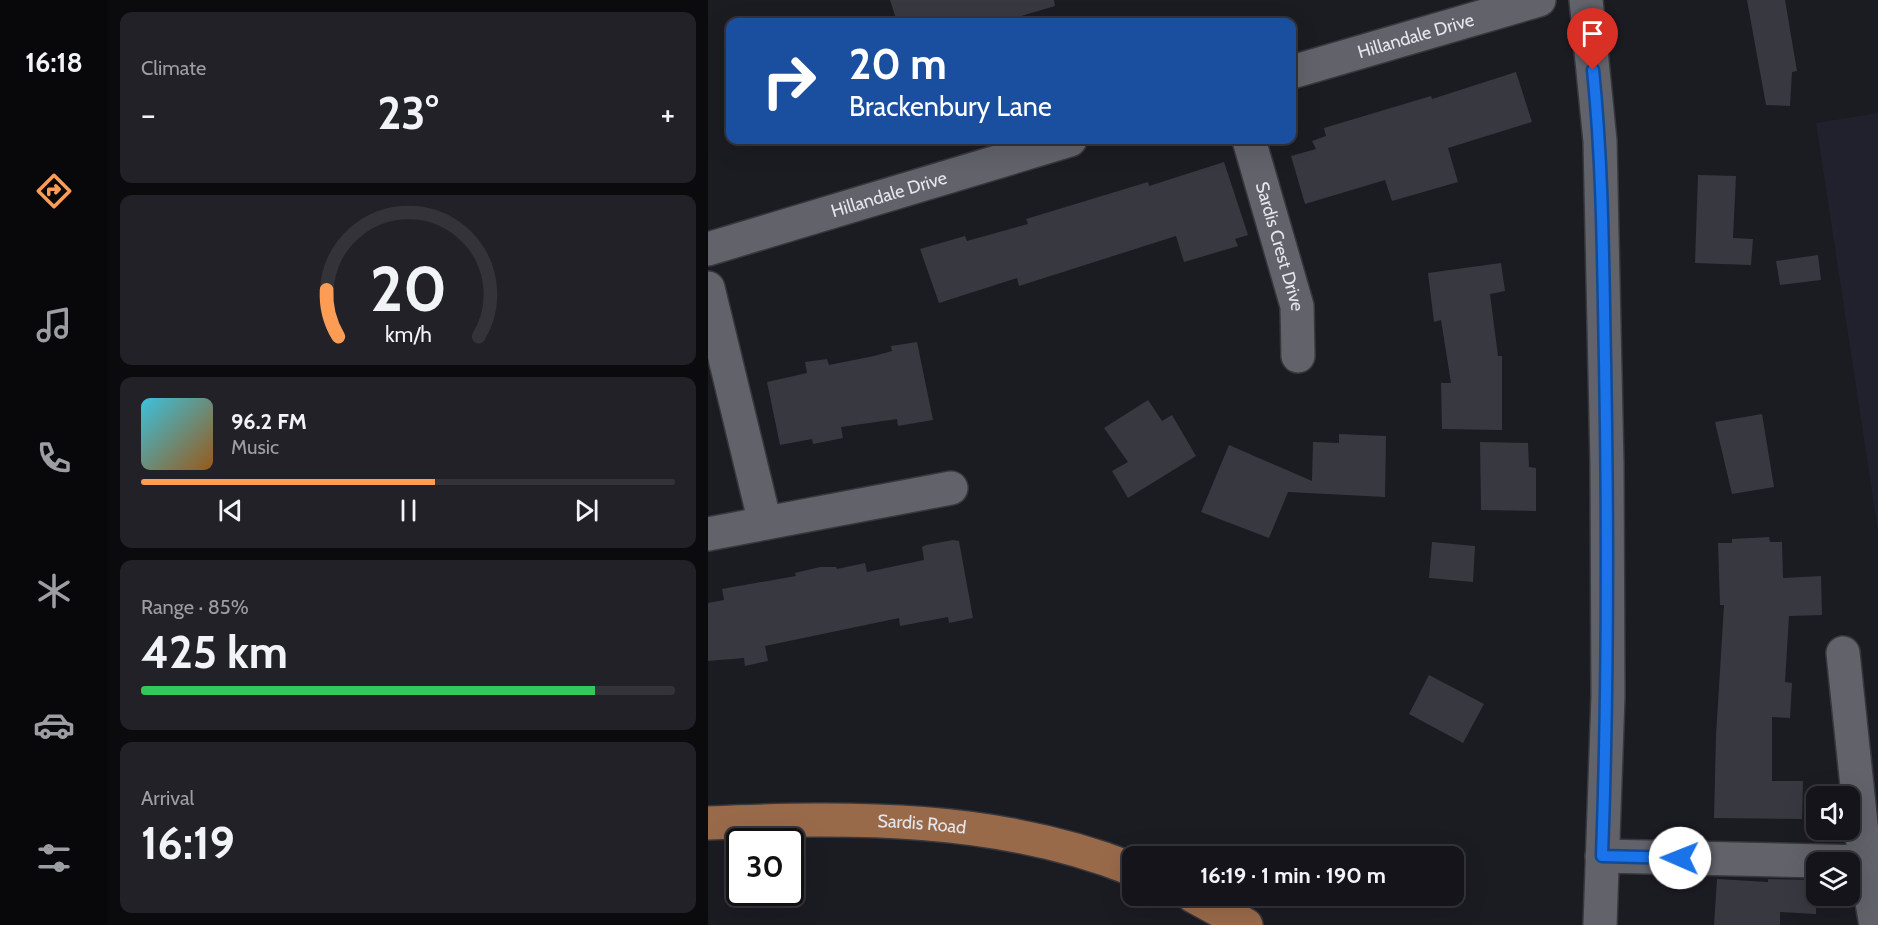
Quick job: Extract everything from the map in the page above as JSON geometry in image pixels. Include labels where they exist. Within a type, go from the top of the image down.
[{"type":"main road","name":"Sardis Road","points":[[708,823],[867,819],[955,826],[1067,847],[1122,866]]},
{"type":"main road","points":[[1211,906],[1246,925]]},
{"type":"street","name":"Hillandale Drive","points":[[1296,71],[1539,0]]},
{"type":"street","points":[[1586,0],[1600,141],[1607,465],[1608,696],[1600,925]]},
{"type":"street","name":"Hillandale Drive","points":[[708,249],[1057,144]]},
{"type":"street","name":"Sardis Crest Drive","points":[[1250,144],[1297,306],[1298,356]]},
{"type":"street","points":[[708,288],[765,523]]},
{"type":"street","points":[[708,534],[951,488]]},
{"type":"street","points":[[1843,653],[1865,862],[1876,925]]},
{"type":"street","points":[[1602,856],[1865,862]]},
{"type":"shaded area","points":[[1878,113],[1878,531],[1816,123]]},
{"type":"building","points":[[890,0],[1054,0],[1055,6],[1014,18],[896,18]]},
{"type":"building","points":[[1747,0],[1785,0],[1797,71],[1792,72],[1790,106],[1766,105]]},
{"type":"building","points":[[1516,72],[1532,122],[1448,148],[1458,182],[1392,201],[1385,180],[1305,204],[1291,156],[1316,149],[1312,141],[1326,136],[1324,128],[1431,96],[1432,99]]},
{"type":"building","points":[[1224,162],[1248,235],[1235,239],[1238,246],[1184,262],[1176,236],[1019,286],[1017,278],[939,303],[920,249],[965,236],[967,241],[1028,224],[1026,219],[1148,182],[1149,186]]},
{"type":"building","points":[[1698,175],[1736,176],[1733,238],[1753,239],[1751,265],[1695,263]]},
{"type":"building","points":[[1818,255],[1821,280],[1780,285],[1776,261]]},
{"type":"building","points":[[1501,263],[1505,291],[1490,294],[1498,356],[1502,356],[1502,430],[1442,429],[1441,383],[1451,383],[1441,320],[1434,322],[1428,273]]},
{"type":"building","points":[[917,342],[933,420],[898,426],[897,419],[841,427],[843,438],[813,444],[812,439],[780,445],[767,382],[807,373],[805,362],[827,359],[829,365],[892,351],[891,346]]},
{"type":"building","points":[[1148,400],[1162,421],[1172,415],[1196,456],[1128,498],[1112,471],[1128,462],[1104,428]]},
{"type":"building","points":[[1762,414],[1774,487],[1732,494],[1715,422]]},
{"type":"building","points":[[1339,434],[1386,436],[1385,497],[1288,492],[1269,538],[1201,512],[1229,445],[1312,481],[1313,442],[1339,443]]},
{"type":"building","points":[[1480,442],[1528,443],[1529,467],[1536,468],[1536,511],[1481,510]]},
{"type":"building","points":[[1769,537],[1770,542],[1782,542],[1783,578],[1821,576],[1822,615],[1789,616],[1785,682],[1792,683],[1790,718],[1772,717],[1772,781],[1803,781],[1802,819],[1714,818],[1716,736],[1724,605],[1720,605],[1718,543],[1732,543],[1732,539]]},
{"type":"building","points":[[953,540],[959,541],[973,618],[949,623],[948,617],[900,626],[899,618],[765,646],[768,661],[745,666],[744,658],[708,661],[708,603],[724,600],[722,589],[796,576],[795,573],[820,567],[836,567],[837,569],[865,563],[867,572],[924,560],[922,547]]},
{"type":"building","points":[[1432,542],[1475,546],[1473,582],[1429,578]]},
{"type":"building","points":[[1429,675],[1484,704],[1463,743],[1409,714]]},
{"type":"building","points":[[1717,879],[1768,882],[1768,879],[1806,880],[1806,906],[1816,906],[1816,914],[1780,912],[1780,925],[1714,925]]},
{"type":"route","points":[[1593,70],[1600,141],[1607,465],[1608,696],[1602,856],[1680,858]]}]
